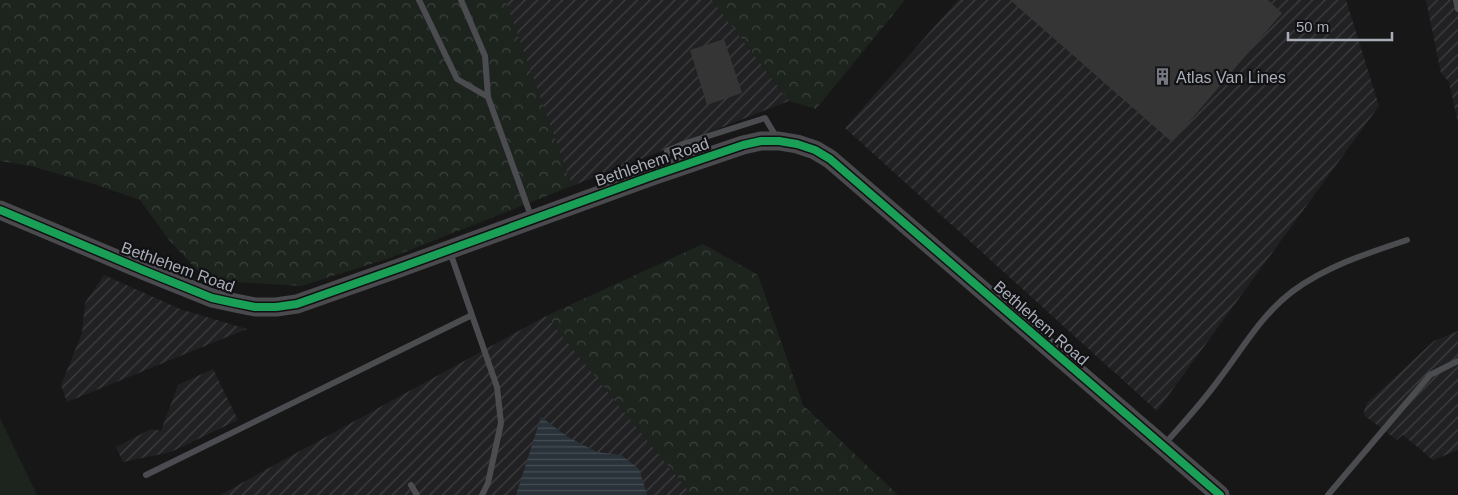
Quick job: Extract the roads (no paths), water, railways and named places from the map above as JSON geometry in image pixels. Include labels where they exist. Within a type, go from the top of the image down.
[{"type":"street","name":"Bethlehem Road","points":[[0,210],[212,298],[255,307],[276,307],[297,304],[743,145],[761,141],[797,144],[815,150],[830,159],[1220,495]]},
{"type":"lane","points":[[418,0],[458,80],[488,97]]},
{"type":"lane","points":[[461,0],[485,56],[488,97],[532,220]]},
{"type":"lane","points":[[1456,0],[1458,9]]},
{"type":"lane","points":[[1163,446],[1203,400],[1255,329],[1276,306],[1316,276],[1370,252],[1407,240]]},
{"type":"lane","points":[[450,250],[497,386],[501,423],[488,483],[482,495]]},
{"type":"lane","points":[[146,475],[472,315]]},
{"type":"lane","points":[[1328,495],[1430,376],[1458,361]]},
{"type":"lane","points":[[411,485],[417,495]]},
{"type":"place","name":"Atlas Van Lines","points":[[1162,77]]}]
